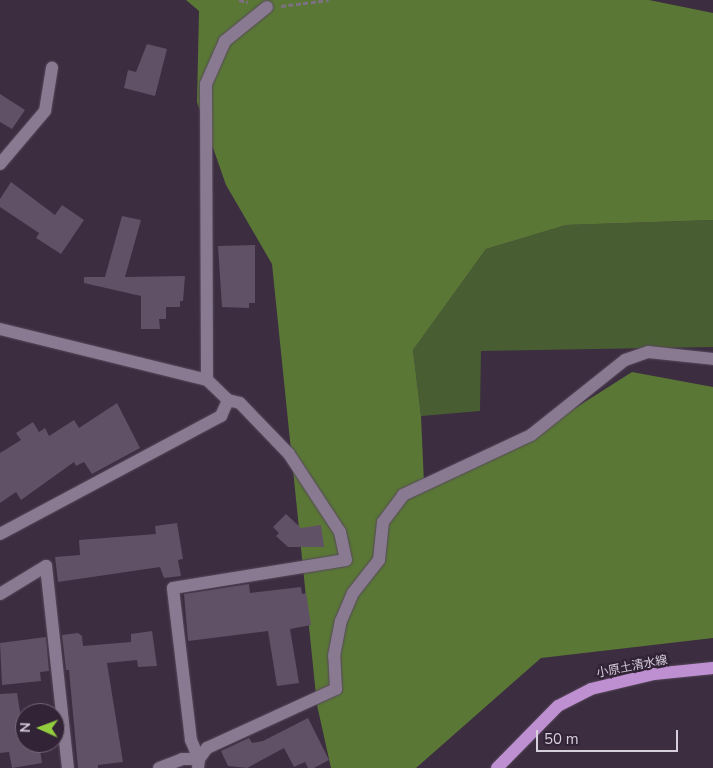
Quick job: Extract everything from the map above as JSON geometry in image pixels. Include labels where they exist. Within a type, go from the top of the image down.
[{"type":"main road","name":"小原土清水線","points":[[497,768],[558,706],[591,689],[654,674],[713,668]]},
{"type":"street","points":[[207,380],[206,84],[225,41],[267,7]]},
{"type":"street","points":[[0,164],[45,110],[52,68]]},
{"type":"street","points":[[0,329],[207,380],[228,400],[240,403],[289,454],[340,532],[346,560],[173,588],[191,740],[198,763]]},
{"type":"street","points":[[198,763],[207,748],[336,689],[334,656],[341,621],[353,593],[379,560],[383,522],[403,496],[531,435],[625,360],[648,352],[713,359]]},
{"type":"street","points":[[0,534],[221,416],[228,400]]},
{"type":"street","points":[[0,594],[46,566],[68,768]]},
{"type":"street","points":[[159,768],[182,759],[198,763]]},
{"type":"green space","points":[[186,0],[649,0],[713,13],[713,220],[566,225],[486,249],[413,350],[421,416],[424,484],[558,419],[632,372],[713,387],[713,638],[541,658],[416,768],[331,768],[317,705],[272,264],[226,185],[197,102],[199,11]]},
{"type":"green space","points":[[713,220],[713,347],[481,351],[480,411],[421,416],[413,350],[486,249],[566,225]]},
{"type":"building","points":[[147,44],[167,49],[155,96],[124,88],[128,70],[136,72]]},
{"type":"building","points":[[0,94],[25,110],[12,129],[0,122]]},
{"type":"building","points":[[11,182],[55,215],[62,205],[84,220],[61,254],[36,238],[39,233],[0,207],[0,199]]},
{"type":"building","points":[[122,216],[141,220],[125,277],[185,276],[183,301],[180,301],[180,307],[166,307],[166,319],[159,319],[160,329],[141,329],[141,296],[84,283],[84,277],[105,277]]},
{"type":"building","points":[[255,245],[255,303],[249,303],[249,308],[222,307],[218,246]]},
{"type":"building","points":[[117,403],[140,448],[92,474],[84,462],[76,466],[74,462],[21,500],[16,492],[0,503],[0,453],[21,440],[16,433],[33,422],[39,432],[45,428],[49,436],[74,420],[79,428]]},
{"type":"building","points":[[286,514],[301,528],[321,525],[324,547],[288,547],[276,536],[279,533],[273,527]]},
{"type":"building","points":[[177,523],[183,559],[178,560],[181,576],[164,578],[160,567],[58,582],[55,557],[80,555],[79,540],[156,534],[155,526]]},
{"type":"building","points":[[249,584],[250,593],[301,587],[302,594],[306,593],[311,625],[290,629],[299,683],[277,686],[268,631],[188,641],[184,594]]},
{"type":"building","points":[[152,631],[157,666],[138,667],[137,660],[107,663],[123,762],[98,765],[98,768],[78,768],[69,670],[66,670],[62,635],[78,633],[82,636],[83,646],[131,642],[131,634]]},
{"type":"building","points":[[46,637],[49,671],[40,672],[41,681],[2,685],[0,643]]},
{"type":"building","points":[[17,693],[19,703],[15,703],[15,753],[40,753],[42,763],[12,768],[9,752],[0,753],[0,694]]},
{"type":"building","points":[[308,718],[329,760],[314,768],[308,768],[305,762],[294,767],[284,748],[247,768],[228,766],[221,751],[249,738],[252,743],[263,741]]}]
